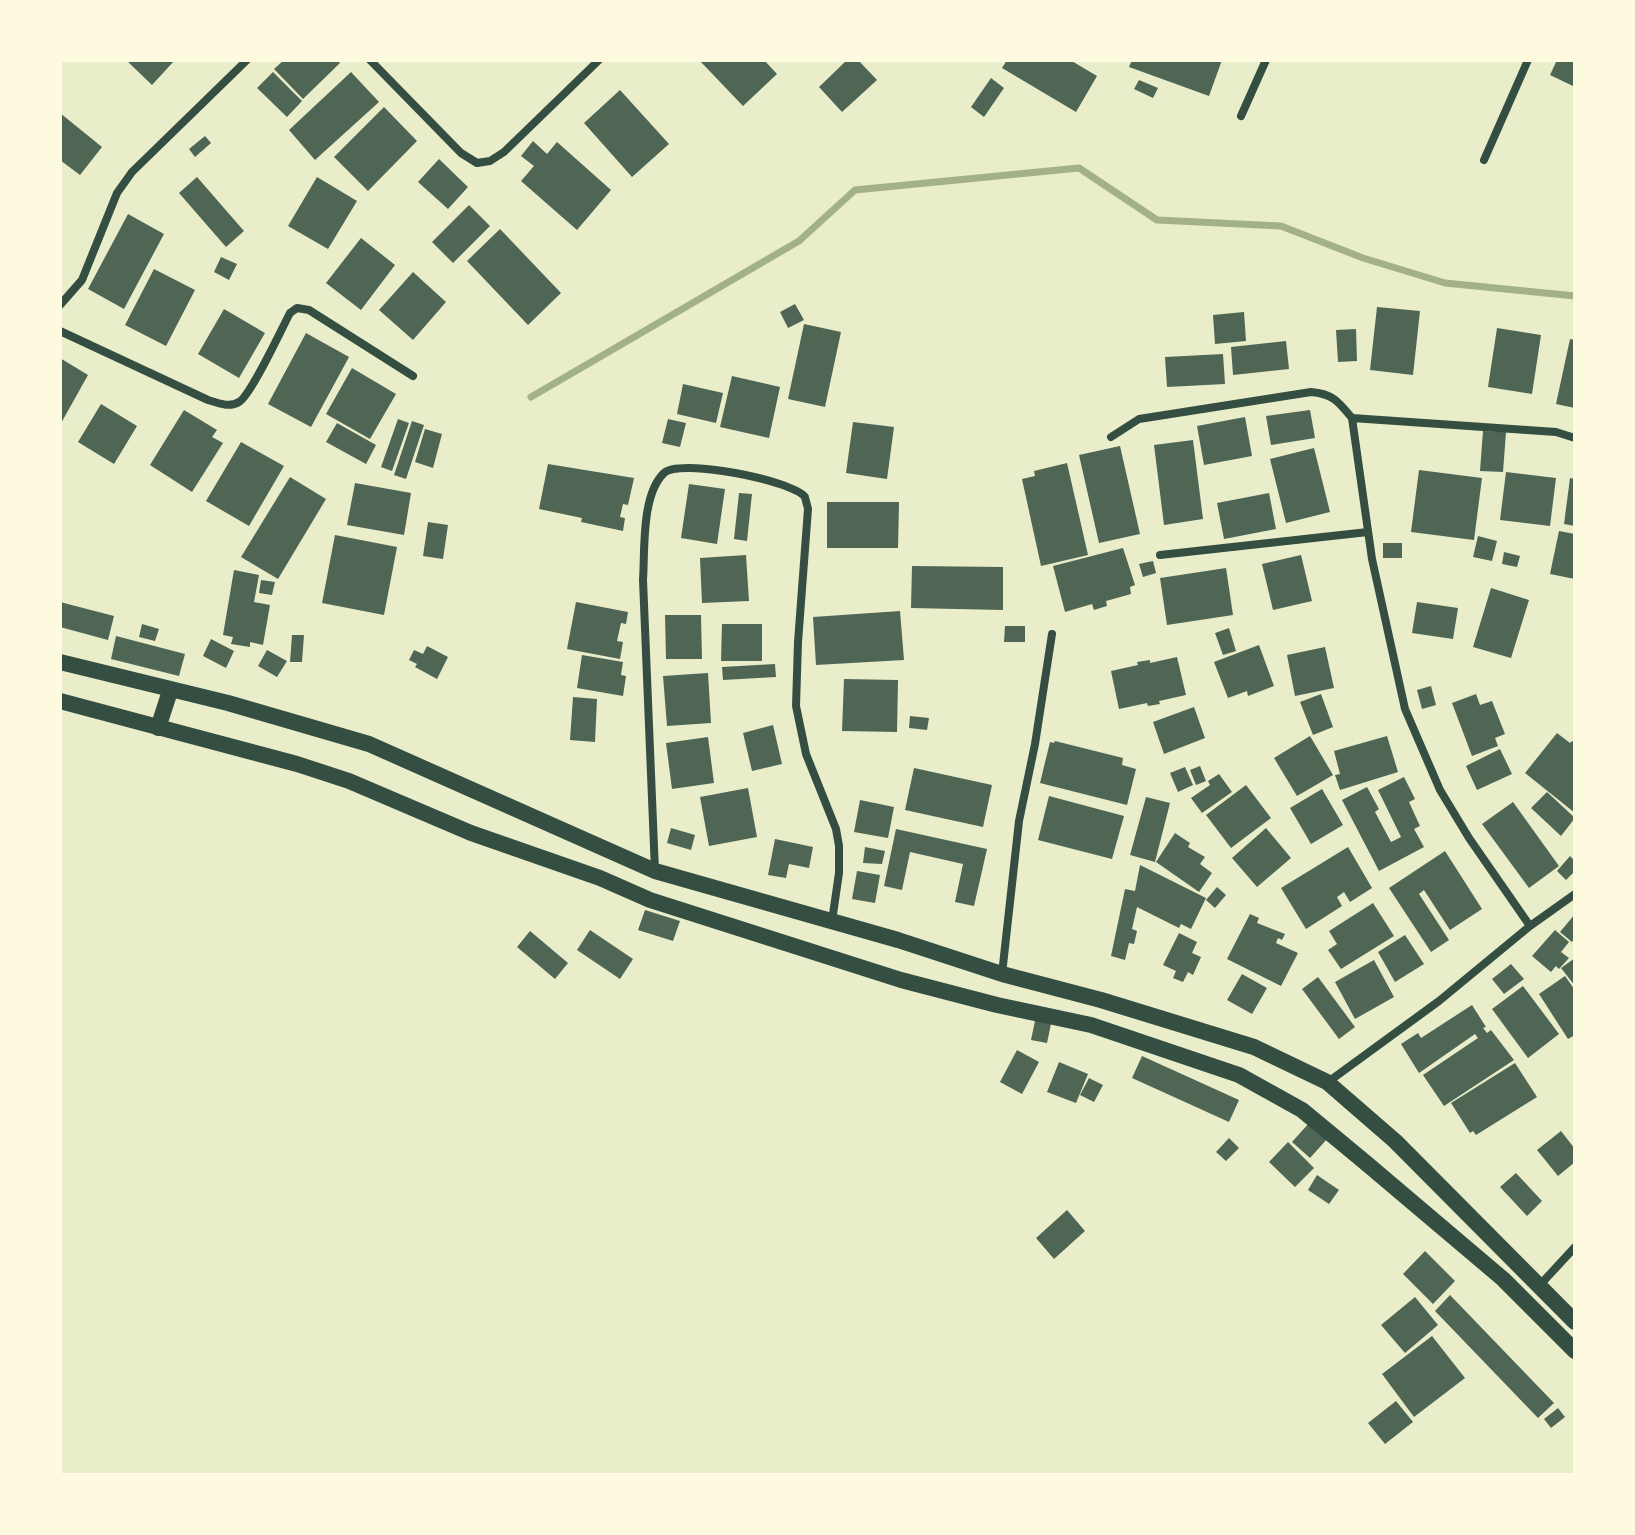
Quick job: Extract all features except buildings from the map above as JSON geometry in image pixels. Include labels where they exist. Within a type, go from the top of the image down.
[{"type":"main road","points":[[60,662],[228,703],[369,744],[655,871],[1254,1047],[1327,1082],[1395,1141],[1575,1322]]},
{"type":"main road","points":[[158,728],[170,691]]},
{"type":"main road","points":[[60,701],[297,764],[349,781],[471,833],[600,878],[650,900],[901,980],[1091,1025],[1239,1075],[1302,1110],[1503,1279],[1575,1351]]},
{"type":"main road","points":[[1433,1220],[1453,1199]]},
{"type":"street","points":[[60,305],[82,280],[117,193],[132,172],[247,60]]},
{"type":"street","points":[[370,60],[461,153],[477,163],[490,161],[504,152],[599,60]]},
{"type":"street","points":[[1241,116],[1266,60]]},
{"type":"street","points":[[1484,160],[1528,60]]},
{"type":"street","points":[[60,331],[208,400],[228,405],[240,402],[290,313],[297,308],[309,310],[413,376]]},
{"type":"street","points":[[1111,437],[1139,419],[1311,392],[1326,393],[1340,403],[1352,418],[1368,532],[1405,709],[1440,790],[1530,926]]},
{"type":"street","points":[[1352,418],[1556,432],[1575,438]]},
{"type":"street","points":[[655,871],[643,580],[645,534],[651,497],[663,473],[676,466],[746,475],[795,490],[805,497],[808,509],[796,706],[806,754],[836,829],[839,846],[839,873],[832,923]]},
{"type":"street","points":[[1160,555],[1368,532]]},
{"type":"street","points":[[1002,974],[1019,821],[1038,728],[1052,634]]},
{"type":"street","points":[[1327,1082],[1439,1001],[1530,926],[1575,894]]},
{"type":"street","points":[[1539,1286],[1575,1247]]},
{"type":"waterway","points":[[531,397],[799,241],[855,190],[1079,168],[1157,220],[1281,226],[1363,258],[1445,283],[1575,296]]}]
